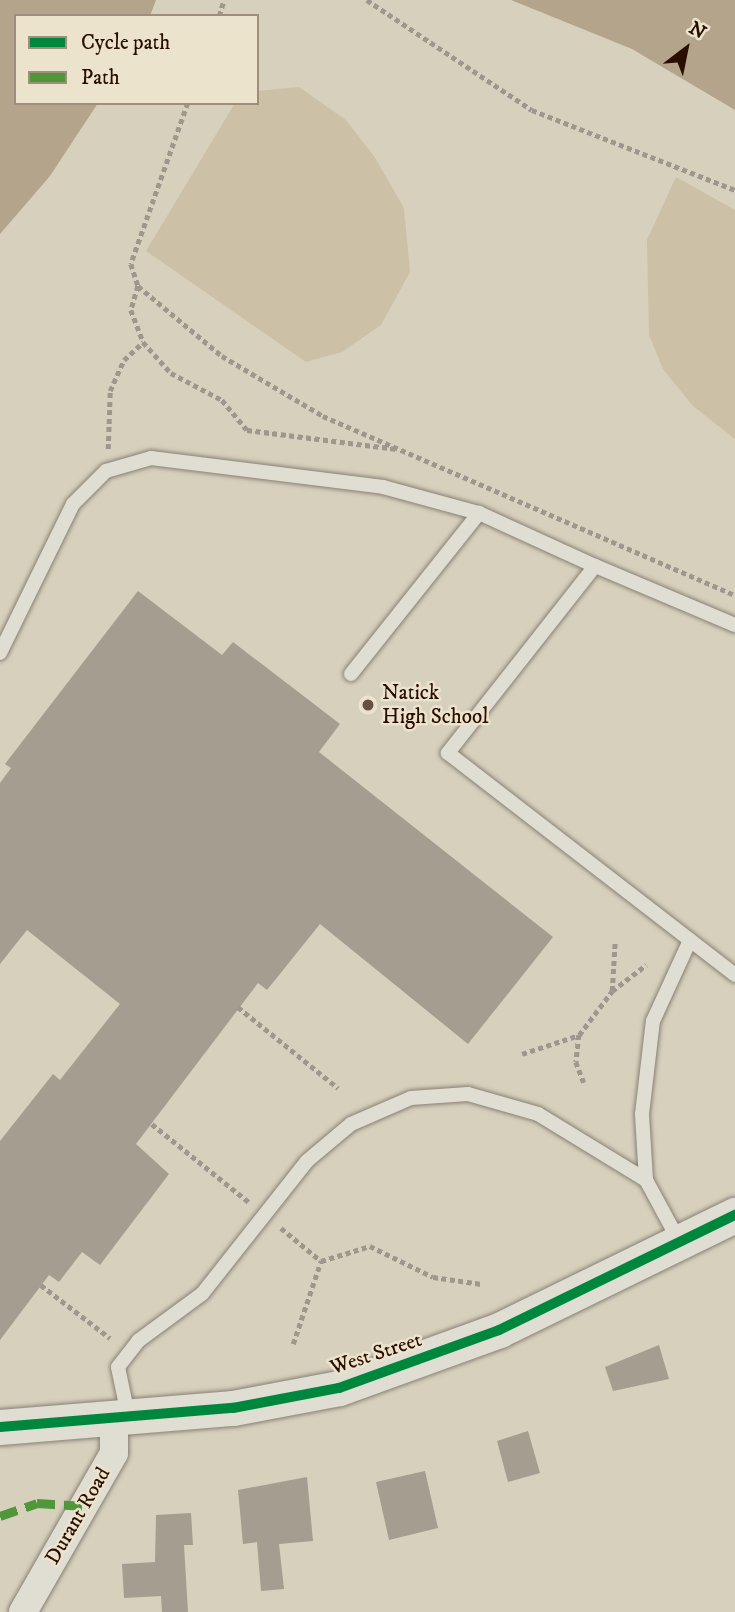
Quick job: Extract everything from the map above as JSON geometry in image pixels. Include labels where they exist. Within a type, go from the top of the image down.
[{"type":"street","name":"West Street","points":[[0,1427],[121,1415],[233,1408],[339,1388],[499,1329],[681,1245],[735,1215]]},
{"type":"street","name":"Durant Road","points":[[23,1612],[114,1453],[121,1415]]},
{"type":"lane","points":[[0,653],[43,559],[73,504],[106,471],[151,458],[383,487],[479,513],[735,625]]},
{"type":"lane","points":[[351,674],[479,513]]},
{"type":"lane","points":[[595,566],[449,753],[735,975]]},
{"type":"lane","points":[[681,1245],[646,1180],[642,1114],[653,1021],[690,940]]},
{"type":"lane","points":[[121,1415],[118,1367],[138,1341],[202,1294],[307,1161],[351,1124],[411,1098],[468,1094],[538,1114],[646,1180]]},
{"type":"path","points":[[367,0],[532,110],[735,190]]},
{"type":"path","points":[[187,105],[131,264],[138,286],[222,356],[323,416],[735,595]]},
{"type":"path","points":[[138,286],[131,310],[143,342],[171,373],[222,400],[247,430],[402,450]]},
{"type":"path","points":[[108,450],[110,391],[124,360],[143,342]]},
{"type":"path","points":[[612,991],[615,940]]},
{"type":"path","points":[[584,1083],[576,1062],[579,1035],[612,991],[646,965]]},
{"type":"path","points":[[238,1007],[338,1088]]},
{"type":"path","points":[[522,1054],[579,1035]]},
{"type":"path","points":[[152,1124],[321,1261]]},
{"type":"path","points":[[321,1261],[370,1246],[433,1277],[482,1284]]},
{"type":"path","points":[[293,1344],[321,1261]]},
{"type":"path","points":[[41,1285],[110,1338]]},
{"type":"shaded area","points":[[0,0],[156,0],[151,14],[14,14],[14,105],[97,105],[50,176],[0,234]]},
{"type":"shaded area","points":[[511,0],[735,0],[735,110],[632,49]]},
{"type":"shaded area","points":[[299,87],[346,120],[374,156],[404,208],[410,272],[381,325],[342,352],[306,362],[146,251],[234,105],[259,105],[259,91]]},
{"type":"shaded area","points":[[676,177],[735,210],[735,439],[693,406],[663,369],[649,335],[647,240]]},
{"type":"building","name":"Natick High School","points":[[138,591],[222,655],[233,642],[340,724],[319,752],[553,937],[468,1044],[320,924],[267,990],[258,983],[136,1144],[169,1174],[100,1265],[82,1252],[59,1282],[49,1275],[0,1340],[0,1141],[53,1074],[60,1080],[120,1004],[27,930],[0,964],[0,783],[11,768],[5,764]]},
{"type":"building","points":[[659,1345],[669,1379],[613,1391],[605,1367]]},
{"type":"building","points":[[528,1431],[540,1473],[508,1482],[497,1441]]},
{"type":"building","points":[[425,1471],[438,1528],[389,1540],[376,1482]]},
{"type":"building","points":[[307,1477],[313,1541],[279,1544],[284,1589],[261,1591],[257,1542],[243,1544],[238,1490]]},
{"type":"building","points":[[191,1513],[193,1545],[184,1545],[188,1612],[162,1612],[161,1596],[124,1598],[122,1564],[155,1562],[156,1515]]},
{"type":"marked path","points":[[0,1516],[37,1503],[85,1506]]},
{"type":"cycle path","points":[[0,1427],[233,1408],[339,1388],[499,1330],[735,1215]]},
{"type":"place","name":"Natick High School","points":[[368,705]]}]
